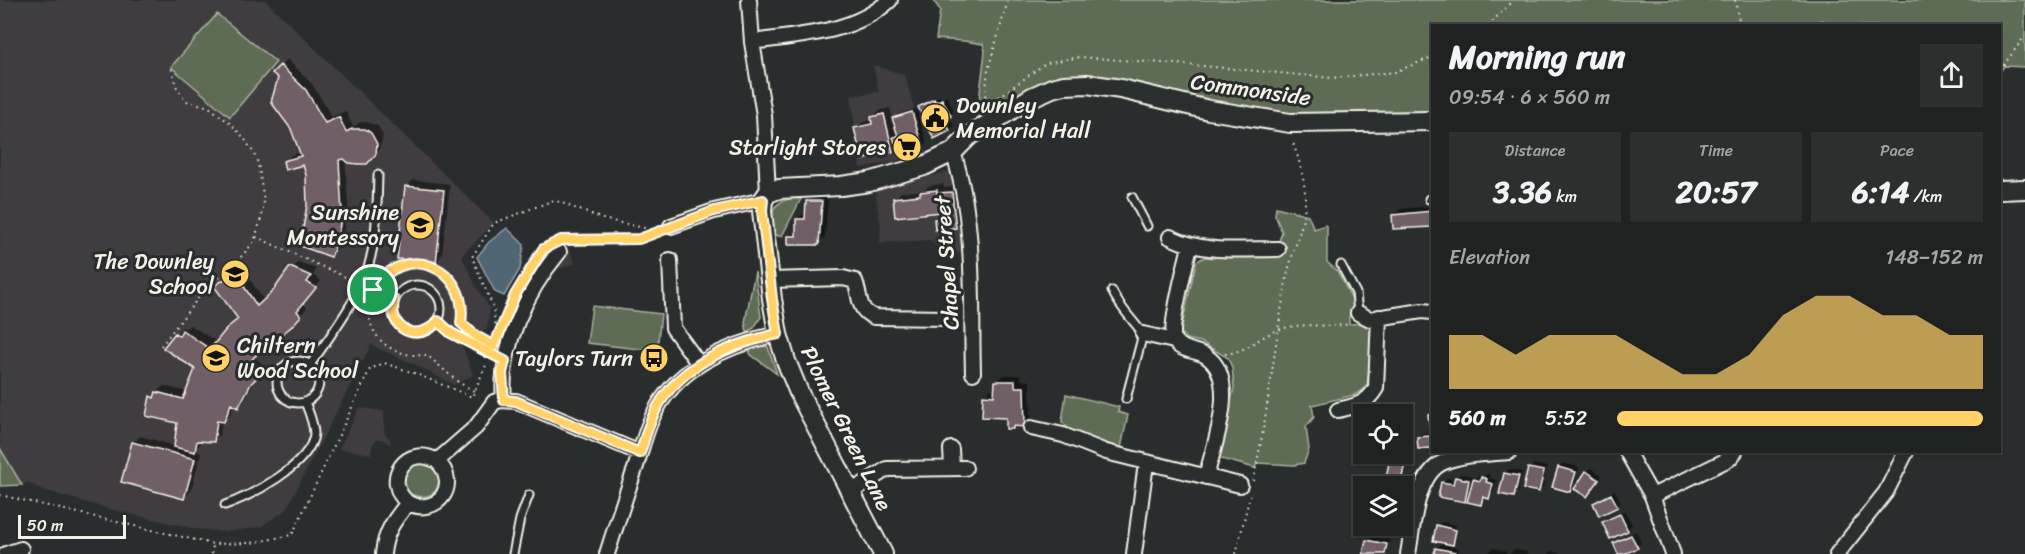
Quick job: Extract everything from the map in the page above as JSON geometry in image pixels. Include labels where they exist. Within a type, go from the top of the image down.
[{"type":"street","name":"Plomer Green Lane","points":[[749,0],[752,42],[764,115],[766,196],[762,211],[778,334],[800,395],[849,493],[883,554]]},
{"type":"street","points":[[752,42],[840,29],[880,9],[890,0]]},
{"type":"street","name":"Commonside","points":[[984,116],[1052,88],[1087,84],[1121,89],[1209,110],[1286,123],[1431,121]]},
{"type":"street","points":[[665,228],[766,196],[779,189],[817,188],[870,182],[924,166],[953,152],[984,116]]},
{"type":"street","name":"Chapel Street","points":[[953,152],[962,177],[967,217],[973,373]]},
{"type":"street","points":[[2001,190],[2025,189]]},
{"type":"street","points":[[1169,236],[1190,246],[1214,250],[1278,249]]},
{"type":"street","points":[[504,400],[502,373],[520,317],[532,288],[560,246]]},
{"type":"street","points":[[1174,341],[1174,323],[1190,246]]},
{"type":"street","points":[[670,260],[673,328],[699,364]]},
{"type":"street","points":[[770,280],[843,278],[855,281],[865,314],[874,317],[948,318]]},
{"type":"street","points":[[1338,410],[1361,404],[1371,398],[1376,388],[1369,316],[1431,312]]},
{"type":"street","points":[[607,554],[652,417],[665,396],[712,355],[740,344],[778,334]]},
{"type":"street","points":[[1143,334],[1174,341],[1179,346],[1207,357],[1215,364],[1221,375],[1224,386],[1222,408],[1206,477]]},
{"type":"street","points":[[437,461],[476,427],[494,402],[504,400],[516,401],[640,453]]},
{"type":"street","points":[[1031,428],[1063,435],[1106,452],[1146,463],[1248,487]]},
{"type":"street","points":[[849,493],[887,469],[958,468],[951,449]]},
{"type":"street","points":[[1408,554],[1422,488],[1430,471],[1442,462],[1501,453]]},
{"type":"street","points":[[1628,453],[1652,496],[1673,554]]},
{"type":"street","points":[[1652,496],[1729,459],[1734,453]]},
{"type":"street","points":[[1837,554],[1886,492],[1906,453]]},
{"type":"street","points":[[424,456],[437,461],[445,471],[447,480],[447,487],[441,499],[430,506],[422,507],[408,503],[397,490],[396,475],[402,465],[415,457],[424,456]]},
{"type":"street","points":[[1134,554],[1146,463]]},
{"type":"street","points":[[383,554],[384,542],[390,526],[408,503]]},
{"type":"street","points":[[3,554],[21,549]]},
{"type":"lane","points":[[310,365],[341,320],[361,285],[372,251],[378,175]]},
{"type":"lane","points":[[1132,197],[1147,226]]},
{"type":"lane","points":[[1341,265],[1369,316]]},
{"type":"lane","points":[[361,285],[394,300]]},
{"type":"lane","points":[[408,286],[427,287],[433,291],[440,302],[438,321],[427,331],[413,333],[406,331],[395,321],[394,300],[397,294],[408,286]]},
{"type":"lane","points":[[1112,291],[1119,307],[1128,314],[1143,334],[1126,399]]},
{"type":"lane","points":[[438,321],[451,333],[505,361]]},
{"type":"lane","points":[[297,361],[310,365],[318,375],[320,382],[316,394],[305,402],[291,402],[285,399],[278,387],[277,379],[284,367],[290,363],[297,361]]},
{"type":"lane","points":[[225,505],[246,497],[289,470],[308,449],[314,435],[305,402]]},
{"type":"lane","points":[[513,554],[520,519],[530,495]]},
{"type":"path","points":[[984,116],[988,70],[1008,0]]},
{"type":"path","points":[[1490,24],[1513,0]]},
{"type":"path","points":[[1735,0],[1740,24]]},
{"type":"path","points":[[2001,69],[2025,36]]},
{"type":"path","points":[[984,116],[1046,63],[1080,57],[1332,78],[1395,72],[1431,57]]},
{"type":"path","points":[[161,346],[195,301],[249,249],[256,237],[264,201],[261,175],[254,152],[232,125],[217,112],[187,100],[181,95],[171,68]]},
{"type":"path","points":[[1236,554],[1248,487],[1261,448],[1286,279],[1302,224],[1305,204],[1305,187],[1295,146],[1286,123]]},
{"type":"path","points":[[502,327],[497,338],[493,307],[472,257],[494,223],[554,200],[603,219],[665,228]]},
{"type":"path","points":[[560,246],[639,239],[665,228]]},
{"type":"path","points":[[256,237],[361,285]]},
{"type":"path","points":[[466,329],[461,323],[463,311],[456,285],[435,267],[416,263],[400,266],[387,273],[373,290],[369,303],[369,318],[378,338],[393,351],[411,357],[427,355],[475,392]]},
{"type":"path","points":[[1219,354],[1241,350],[1268,332],[1290,326],[1335,326],[1363,322],[1369,316]]},
{"type":"path","points":[[0,495],[213,544],[251,543],[292,535],[370,369],[384,363],[472,397],[490,355]]},
{"type":"path","points":[[212,554],[213,544]]},
{"type":"shaded area","name":"The Downley School","points":[[0,0],[265,0],[494,223],[462,257],[478,290],[490,308],[487,330],[473,330],[463,347],[473,375],[454,385],[371,345],[286,510],[260,527],[225,532],[196,529],[109,509],[43,490],[27,482],[22,485],[0,448]]},
{"type":"shaded area","points":[[873,65],[905,75],[926,153],[860,168],[851,96],[879,92]]},
{"type":"shaded area","points":[[948,172],[957,179],[965,253],[940,250],[930,240],[880,243],[881,228],[875,189]]},
{"type":"shaded area","points":[[546,251],[558,255],[570,251],[575,263],[560,269],[560,265]]},
{"type":"shaded area","points":[[359,408],[384,411],[384,433],[390,439],[391,445],[382,439],[377,439],[373,443],[371,454],[339,449]]},
{"type":"green space","points":[[933,0],[2025,0],[2025,67],[2004,66],[2001,70],[2001,24],[1831,24],[1822,20],[1821,24],[1431,24],[1431,113],[1305,115],[1262,110],[1101,79],[1067,76],[1054,78],[1041,84],[977,118],[985,51],[983,44],[936,39],[940,10]]},
{"type":"green space","points":[[217,14],[276,62],[230,117],[171,67]]},
{"type":"green space","points":[[792,198],[801,199],[782,236],[778,236],[773,233],[772,214],[779,203]]},
{"type":"green space","points":[[1276,207],[1308,215],[1314,229],[1325,225],[1327,227],[1327,262],[1338,272],[1354,303],[1349,324],[1364,323],[1370,327],[1371,352],[1367,385],[1362,391],[1312,405],[1314,417],[1306,427],[1309,449],[1304,463],[1294,465],[1257,463],[1255,468],[1218,458],[1234,388],[1232,368],[1228,358],[1201,342],[1186,339],[1181,330],[1196,262],[1204,257],[1214,258],[1214,255],[1274,256],[1282,232],[1275,215]]},
{"type":"green space","points":[[755,272],[761,317],[754,328],[747,332],[745,322]]},
{"type":"green space","points":[[592,306],[661,314],[657,351],[587,343]]},
{"type":"green space","points":[[756,345],[768,347],[777,374],[750,354],[750,347]]},
{"type":"green space","points":[[1066,394],[1119,407],[1118,412],[1128,415],[1121,448],[1089,440],[1068,428],[1062,422]]},
{"type":"green space","points":[[0,448],[22,485],[0,486]]},
{"type":"green space","points":[[410,462],[433,464],[439,479],[436,489],[429,495],[419,496],[403,487],[402,476]]},
{"type":"water","points":[[507,228],[524,245],[520,269],[504,296],[495,292],[477,257],[489,242]]},
{"type":"building","points":[[280,65],[306,90],[325,123],[339,117],[346,132],[352,129],[365,129],[371,133],[377,144],[376,154],[367,164],[339,160],[342,213],[337,241],[331,257],[300,246],[307,205],[306,175],[303,165],[285,170],[283,161],[301,156],[291,129],[271,102],[278,78],[272,73]]},
{"type":"building","name":"Downley Memorial Hall","points":[[934,99],[936,102],[942,99],[951,116],[945,120],[950,131],[934,139],[918,107]]},
{"type":"building","points":[[912,112],[923,149],[903,155],[899,141],[895,143],[893,137],[898,136],[892,118]]},
{"type":"building","points":[[884,114],[893,152],[862,160],[854,128],[872,124],[871,117]]},
{"type":"building","name":"Sunshine Montessory","points":[[405,186],[444,190],[436,263],[397,259]]},
{"type":"building","points":[[937,190],[937,193],[952,192],[956,228],[935,230],[934,219],[942,219],[941,212],[895,217],[893,198],[920,195],[920,192]]},
{"type":"building","points":[[806,201],[822,201],[819,245],[788,245],[788,236],[796,236],[796,219],[805,219]]},
{"type":"building","points":[[1431,211],[1431,227],[1393,229],[1392,215]]},
{"type":"building","name":"Chiltern Wood School","points":[[290,267],[311,276],[307,282],[316,288],[297,311],[301,316],[248,364],[259,375],[251,384],[238,408],[231,404],[224,422],[217,421],[214,442],[197,441],[195,452],[174,447],[177,423],[146,416],[150,396],[154,398],[156,392],[183,399],[195,369],[163,348],[175,333],[179,336],[182,330],[210,349],[228,327],[238,319],[214,286],[231,275],[234,279],[237,276],[257,306],[273,291]]},
{"type":"building","points":[[995,381],[1015,381],[1015,387],[1024,387],[1025,427],[1013,426],[1013,429],[1006,429],[1006,418],[982,417],[983,395],[994,396]]},
{"type":"building","points":[[1431,414],[1431,437],[1428,415]]},
{"type":"building","points":[[1430,436],[1431,448],[1418,449],[1417,437]]},
{"type":"building","points":[[132,442],[195,459],[184,499],[121,482]]},
{"type":"building","points":[[1389,464],[1405,464],[1402,476],[1386,476]]},
{"type":"building","points":[[1558,467],[1576,472],[1570,492],[1552,487]]},
{"type":"building","points":[[1528,468],[1544,471],[1539,492],[1523,489]]},
{"type":"building","points":[[1586,471],[1599,480],[1587,497],[1574,489]]},
{"type":"building","points":[[1504,473],[1519,476],[1514,497],[1499,494]]},
{"type":"building","points":[[1455,477],[1469,480],[1465,502],[1438,497],[1441,482],[1453,484]]},
{"type":"building","points":[[1481,477],[1493,484],[1489,499],[1483,497],[1481,505],[1467,502],[1473,479],[1480,481]]},
{"type":"building","points":[[1611,494],[1618,507],[1599,516],[1593,503]]},
{"type":"building","points":[[1620,514],[1628,531],[1610,539],[1602,522]]},
{"type":"building","points":[[1436,525],[1456,530],[1453,545],[1433,541]]},
{"type":"building","points":[[1631,535],[1638,548],[1618,554],[1613,543]]},
{"type":"building","points":[[1366,540],[1387,544],[1385,554],[1363,554]]},
{"type":"building","points":[[1435,548],[1456,552],[1455,554],[1434,554]]},
{"type":"place","name":"Downley Memorial Hall","points":[[935,118]]},
{"type":"place","name":"Starlight Stores","points":[[907,147]]},
{"type":"place","name":"Sunshine Montessory","points":[[420,225]]},
{"type":"place","name":"The Downley School","points":[[235,274]]},
{"type":"place","name":"Chiltern Wood School","points":[[216,358]]},
{"type":"place","name":"Taylors Turn","points":[[654,358]]},
{"type":"route","points":[[763,200],[762,211],[778,334],[740,344],[712,355],[694,367],[665,396],[652,417],[640,453],[516,401],[504,400],[502,373],[505,361],[451,333],[438,321],[427,331],[413,333],[406,331],[395,321],[392,307],[394,300],[373,290],[377,282],[387,273],[400,266],[416,263],[435,267],[456,285],[463,311],[461,323],[476,336],[494,346],[515,295],[543,249],[561,240],[639,239],[714,211],[763,200]]}]
